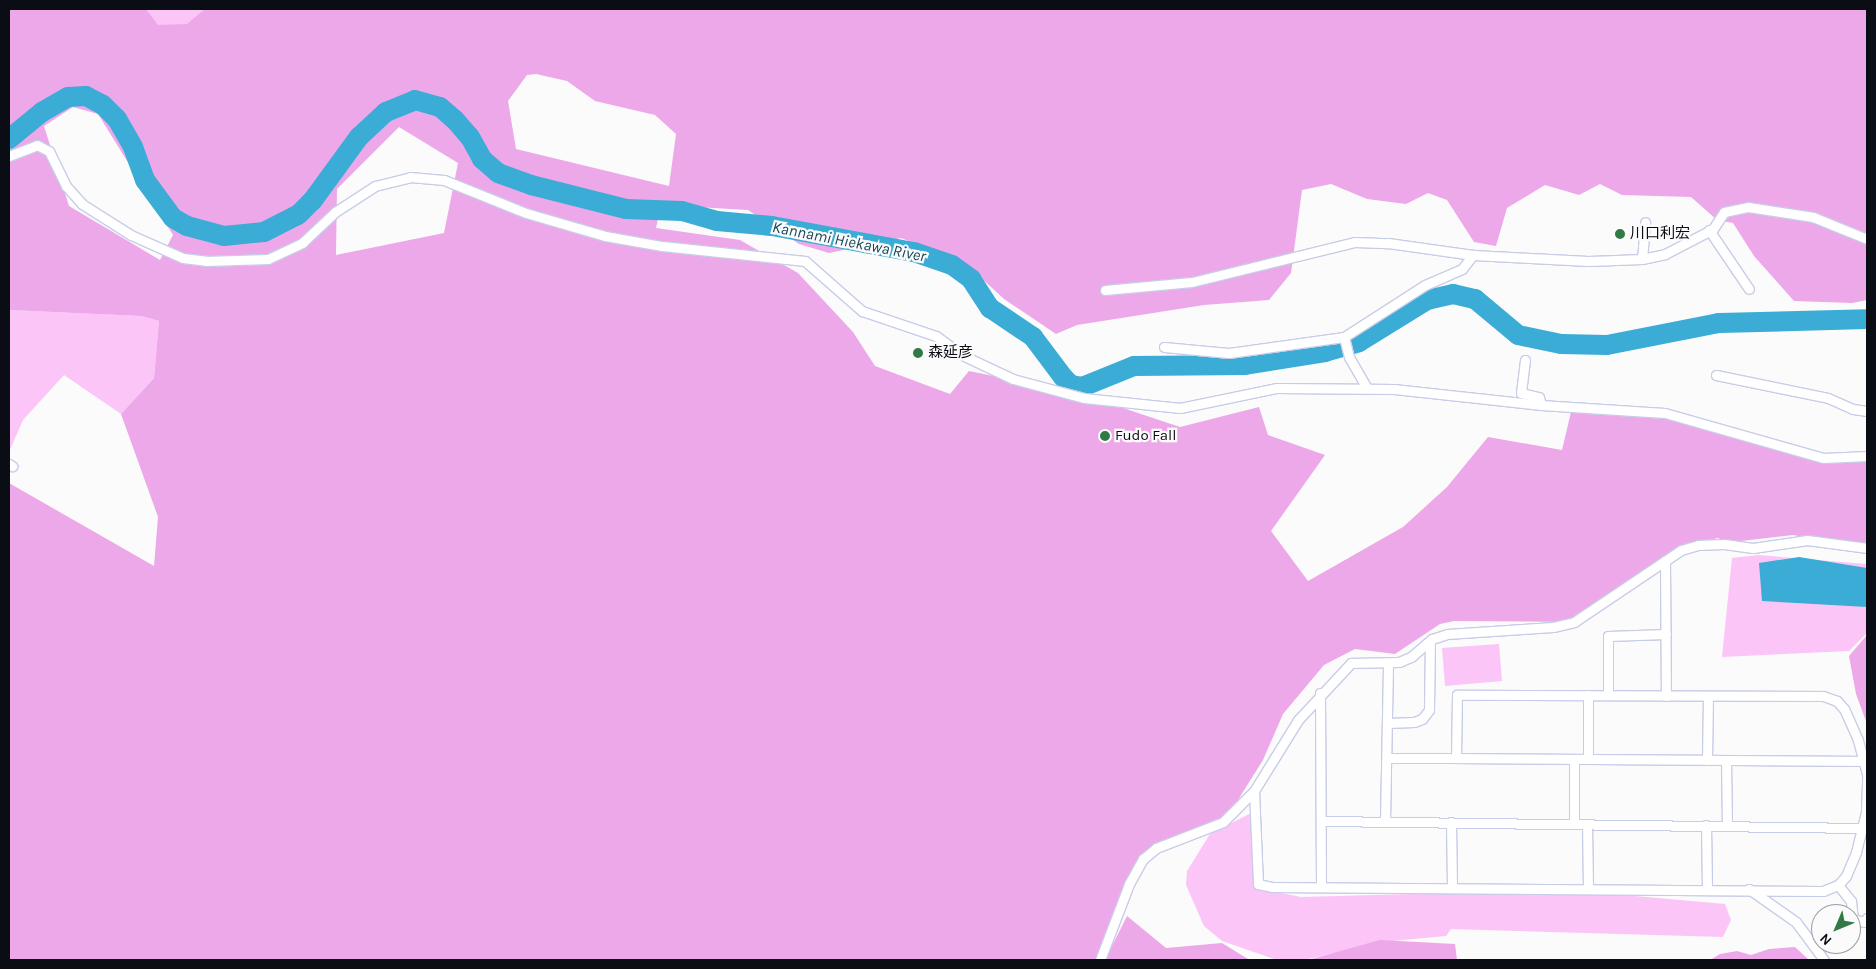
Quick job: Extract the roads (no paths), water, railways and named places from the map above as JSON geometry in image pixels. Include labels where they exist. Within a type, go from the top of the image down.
[{"type":"street","points":[[9,156],[37,145],[49,151],[66,186],[82,204],[132,235],[183,258],[206,261],[268,259],[302,243],[335,212],[375,186],[410,177],[444,180],[526,213],[605,236],[662,246],[805,260],[862,311],[936,336],[962,355],[1013,379],[1084,398],[1180,408],[1277,388],[1367,388],[1541,405],[1665,413],[1823,458],[1867,456]]},
{"type":"street","points":[[1104,290],[1192,282],[1355,242],[1388,243],[1473,255],[1588,261],[1642,260],[1665,254],[1709,230],[1724,212],[1748,207],[1813,217],[1867,239]]},
{"type":"street","points":[[1642,260],[1645,222]]},
{"type":"street","points":[[1709,230],[1749,289]]},
{"type":"street","points":[[1164,347],[1229,353],[1344,337],[1425,285],[1462,269],[1473,255]]},
{"type":"street","points":[[1344,337],[1349,357],[1367,388]]},
{"type":"street","points":[[1525,360],[1521,393],[1539,397],[1541,405]]},
{"type":"street","points":[[1716,375],[1828,398],[1853,409],[1867,411]]},
{"type":"street","points":[[1100,960],[1129,884],[1144,859],[1156,848],[1223,822],[1254,791],[1298,720],[1320,693],[1351,663],[1388,663],[1410,657],[1430,641],[1447,634],[1552,627],[1574,622],[1665,561],[1698,545],[1753,548],[1807,540],[1867,548]]},
{"type":"street","points":[[1665,561],[1666,696]]},
{"type":"street","points":[[1608,695],[1608,636],[1666,634]]},
{"type":"street","points":[[1387,724],[1414,722],[1422,719],[1429,710],[1430,641]]},
{"type":"street","points":[[1385,821],[1388,663]]},
{"type":"street","points":[[1320,693],[1321,885]]},
{"type":"street","points":[[1254,791],[1258,884],[1272,887],[1321,885],[1823,891],[1838,885],[1849,868],[1864,828],[1867,797],[1864,762],[1858,740],[1844,709],[1837,701],[1823,696],[1457,695],[1456,758]]},
{"type":"street","points":[[1588,695],[1588,759]]},
{"type":"street","points":[[1707,760],[1708,696]]},
{"type":"street","points":[[1386,758],[1864,762]]},
{"type":"street","points":[[1574,759],[1574,824]]},
{"type":"street","points":[[1726,761],[1727,825]]},
{"type":"street","points":[[1322,821],[1864,828]]},
{"type":"street","points":[[1451,822],[1452,887]]},
{"type":"street","points":[[1588,824],[1588,888]]},
{"type":"street","points":[[1706,825],[1707,889]]},
{"type":"street","points":[[1838,885],[1851,901],[1853,919],[1864,922],[1867,918]]},
{"type":"street","points":[[1749,889],[1796,922],[1824,960]]},
{"type":"water","points":[[1799,557],[1867,568],[1867,607],[1762,601],[1759,563]]},
{"type":"waterway","name":"Kannami Hiekawa River","points":[[9,139],[42,112],[68,97],[86,96],[103,105],[117,119],[133,147],[145,180],[173,218],[187,226],[224,236],[264,232],[298,215],[313,200],[359,137],[386,112],[415,100],[440,107],[455,120],[470,137],[482,159],[498,173],[531,185],[626,209],[682,211],[717,221],[772,226],[914,252],[952,265],[971,279],[990,308],[1033,337],[1071,385],[1082,387],[1134,366],[1245,365],[1325,352],[1359,342],[1427,300],[1453,294],[1475,299],[1518,335],[1561,344],[1607,345],[1719,323],[1867,319]]},
{"type":"place","name":"川口利宏","points":[[1620,234]]},
{"type":"place","name":"森延彦","points":[[918,353]]},
{"type":"place","name":"Fudo Fall","points":[[1105,436]]}]
